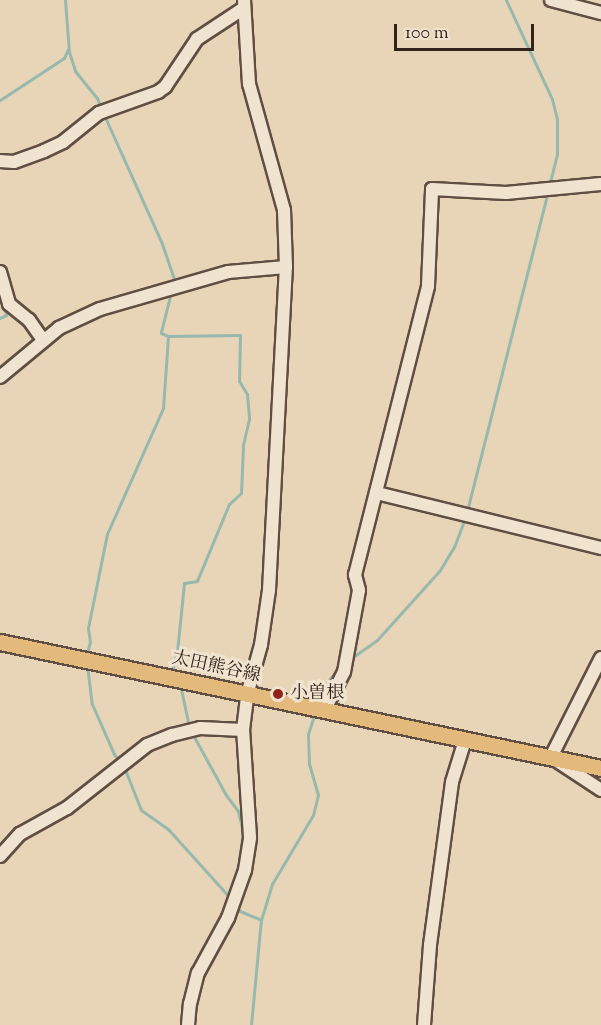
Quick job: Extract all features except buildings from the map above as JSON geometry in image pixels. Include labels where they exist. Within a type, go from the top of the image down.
[{"type":"main road","name":"太田熊谷線","points":[[0,642],[601,768]]},
{"type":"street","points":[[551,0],[601,13]]},
{"type":"street","points":[[0,161],[14,162],[63,142],[102,112],[158,92],[165,87],[197,39],[244,4]]},
{"type":"street","points":[[188,1025],[190,1004],[198,973],[237,897],[245,870],[250,837],[243,730],[247,695],[261,645],[269,590],[286,267],[284,210],[249,84],[244,4]]},
{"type":"street","points":[[318,710],[345,672],[359,590],[355,575],[428,286],[432,189],[506,193],[601,184]]},
{"type":"street","points":[[0,377],[43,339],[67,324],[100,309],[228,272],[286,267]]},
{"type":"street","points":[[0,272],[9,304],[29,320],[43,339]]},
{"type":"street","points":[[376,493],[601,548]]},
{"type":"street","points":[[601,658],[551,757],[601,790]]},
{"type":"street","points":[[0,856],[20,834],[67,808],[147,746],[190,730],[243,730]]},
{"type":"street","points":[[424,1025],[430,945],[452,782],[465,740]]},
{"type":"waterway","points":[[65,0],[69,52],[75,71],[97,98],[101,108]]},
{"type":"waterway","points":[[506,0],[552,99],[557,119],[557,154],[549,186]]},
{"type":"waterway","points":[[0,100],[64,58],[68,49]]},
{"type":"waterway","points":[[104,115],[161,241],[174,279]]},
{"type":"waterway","points":[[467,511],[548,192]]},
{"type":"waterway","points":[[170,296],[161,333],[168,336],[240,335],[239,381],[247,394],[249,419],[243,446],[241,493],[229,504],[197,581],[184,583],[177,652],[172,671]]},
{"type":"waterway","points":[[0,318],[6,315],[4,305]]},
{"type":"waterway","points":[[87,653],[90,642],[88,628],[107,534],[163,408],[168,336]]},
{"type":"waterway","points":[[350,659],[377,640],[440,570],[454,547],[465,518]]},
{"type":"waterway","points":[[87,665],[92,704],[114,754],[120,762]]},
{"type":"waterway","points":[[317,704],[323,687],[340,667]]},
{"type":"waterway","points":[[181,689],[189,728]]},
{"type":"waterway","points":[[251,1025],[261,920],[272,884],[313,815],[318,795],[309,764],[308,734],[315,713]]},
{"type":"waterway","points":[[192,733],[226,795],[238,811],[243,832],[237,875]]},
{"type":"waterway","points":[[124,767],[141,810],[168,829],[231,899]]},
{"type":"waterway","points":[[237,907],[240,911],[261,920]]},
{"type":"place","name":"小曽根","points":[[278,694]]}]
